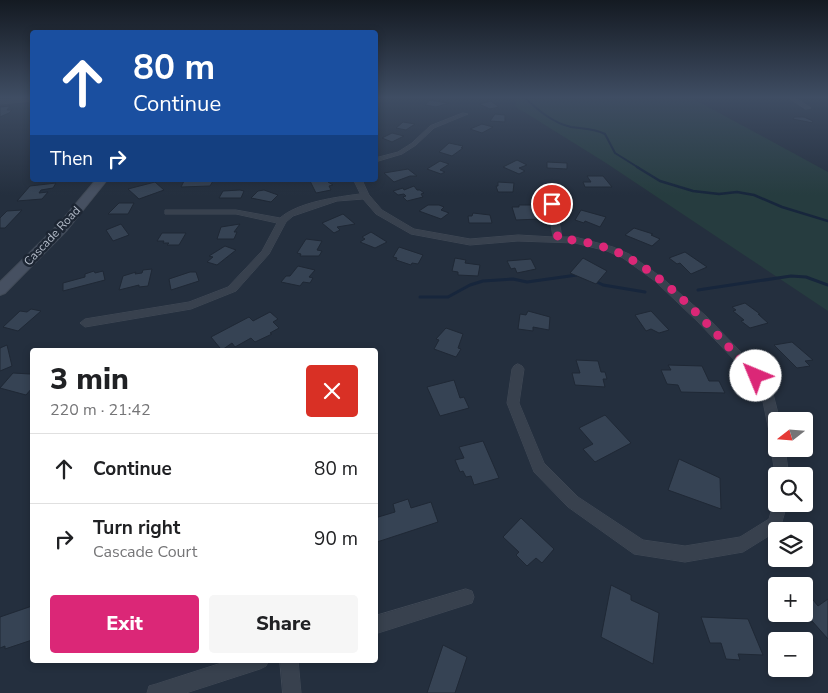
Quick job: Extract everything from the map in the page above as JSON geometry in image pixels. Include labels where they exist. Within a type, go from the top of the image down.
[{"type":"main road","name":"Cascade Road","points":[[0,290],[63,227],[100,182]]},
{"type":"street","points":[[378,159],[400,153],[414,144],[428,130]]},
{"type":"street","points":[[359,182],[365,196],[379,212],[411,231],[470,242],[518,238],[558,238],[592,243],[626,256],[645,268],[668,288],[766,385],[772,412]]},
{"type":"street","points":[[549,186],[558,238]]},
{"type":"street","points":[[85,323],[191,305],[232,289],[266,252],[282,221],[290,214],[312,205],[336,199],[365,196]]},
{"type":"street","points":[[168,212],[236,212],[282,221]]},
{"type":"street","points":[[518,369],[512,403],[539,467],[573,502],[640,548],[685,554],[743,544],[775,524],[778,512]]},
{"type":"street","points":[[378,624],[466,597]]},
{"type":"street","points":[[156,693],[251,663]]},
{"type":"street","points":[[289,663],[292,693]]},
{"type":"green space","points":[[554,130],[751,130],[828,172],[828,311],[606,163]]},
{"type":"building","points":[[474,130],[487,130],[482,133]]},
{"type":"building","points":[[392,133],[404,136],[392,142],[382,138]]},
{"type":"building","points":[[449,143],[463,146],[461,148],[463,148],[452,156],[439,152]]},
{"type":"building","points":[[517,160],[527,165],[519,168],[525,171],[519,174],[503,167]]},
{"type":"building","points":[[440,161],[449,164],[440,170],[445,172],[441,174],[427,169]]},
{"type":"building","points":[[547,162],[567,163],[567,169],[547,168]]},
{"type":"building","points":[[408,169],[417,176],[410,176],[394,182],[384,173]]},
{"type":"building","points":[[587,176],[603,176],[612,187],[585,187],[583,182],[591,182]]},
{"type":"building","points":[[155,182],[164,190],[139,199],[128,189]]},
{"type":"building","points":[[184,182],[212,182],[210,186],[181,187]]},
{"type":"building","points":[[310,182],[328,182],[333,185],[329,186],[331,190],[316,193]]},
{"type":"building","points":[[498,182],[514,183],[513,192],[498,192],[496,186],[498,186]]},
{"type":"building","points":[[56,183],[53,188],[41,190],[39,193],[48,192],[42,199],[17,201],[30,186]]},
{"type":"building","points":[[414,186],[417,190],[424,193],[421,194],[423,197],[407,201],[403,197],[406,196],[404,194],[398,195],[393,191],[403,188],[404,190]]},
{"type":"building","points":[[264,190],[278,195],[271,202],[251,198],[258,191]]},
{"type":"building","points":[[223,191],[244,191],[241,198],[219,198]]},
{"type":"building","points":[[119,203],[134,203],[128,214],[108,214]]},
{"type":"building","points":[[428,205],[439,205],[444,207],[441,210],[449,213],[441,219],[419,211]]},
{"type":"building","points":[[519,205],[534,205],[539,219],[516,220],[512,207],[519,207]]},
{"type":"building","points":[[22,210],[5,228],[0,228],[0,218],[7,211]]},
{"type":"building","points":[[581,210],[606,217],[600,227],[585,221],[584,223],[575,220]]},
{"type":"building","points":[[473,213],[490,215],[492,223],[469,223],[468,216],[472,216]]},
{"type":"building","points":[[343,214],[355,224],[337,227],[340,230],[334,233],[322,223]]},
{"type":"building","points":[[121,224],[129,235],[113,241],[106,230]]},
{"type":"building","points":[[240,224],[234,232],[237,232],[234,239],[217,239],[221,227]]},
{"type":"building","points":[[634,228],[653,234],[651,235],[660,239],[652,246],[625,235]]},
{"type":"building","points":[[371,232],[387,242],[375,248],[360,242],[365,239],[362,237]]},
{"type":"building","points":[[162,233],[186,233],[179,245],[167,245],[169,243],[157,241]]},
{"type":"building","points":[[306,239],[322,241],[317,250],[322,251],[319,256],[300,256],[301,254],[297,253]]},
{"type":"building","points":[[225,246],[236,250],[217,265],[207,262],[213,257],[209,256]]},
{"type":"building","points":[[399,247],[423,255],[418,264],[412,263],[411,265],[396,260],[397,258],[393,257]]},
{"type":"building","points":[[685,252],[707,267],[691,274],[680,263],[677,264],[669,258]]},
{"type":"building","points":[[455,258],[466,260],[465,263],[480,265],[478,276],[458,275],[458,272],[452,271]]},
{"type":"building","points":[[583,258],[607,271],[596,284],[570,273]]},
{"type":"building","points":[[531,259],[536,269],[517,273],[515,268],[511,269],[507,261]]},
{"type":"building","points":[[298,266],[315,270],[309,277],[313,278],[310,283],[303,282],[300,286],[281,282],[286,276],[290,276]]},
{"type":"building","points":[[152,269],[148,286],[139,287],[139,285],[119,290],[123,276],[136,272],[135,274],[142,273],[143,270]]},
{"type":"building","points":[[94,271],[95,273],[103,271],[105,280],[63,291],[63,283],[85,277],[85,274]]},
{"type":"building","points":[[190,272],[196,272],[199,281],[171,290],[169,279]]},
{"type":"building","points":[[745,303],[760,314],[758,314],[768,323],[750,328],[741,321],[744,320],[733,311],[736,310],[732,307]]},
{"type":"building","points":[[31,309],[41,311],[18,331],[3,327],[20,311],[27,312]]},
{"type":"building","points":[[528,311],[550,317],[549,330],[533,327],[533,331],[518,329],[520,314],[526,315]]},
{"type":"building","points":[[651,311],[669,330],[659,333],[651,329],[646,331],[635,315]]},
{"type":"building","points":[[270,312],[278,319],[273,322],[279,328],[270,333],[272,334],[255,342],[251,338],[235,347],[232,343],[225,348],[220,348],[211,337],[249,317],[253,321]]},
{"type":"building","points":[[446,328],[463,334],[458,348],[461,349],[456,357],[434,349],[439,340],[436,339]]},
{"type":"building","points":[[792,342],[813,360],[805,361],[810,366],[797,368],[774,345]]},
{"type":"building","points":[[7,345],[12,366],[0,371],[0,348]]},
{"type":"building","points":[[576,360],[598,361],[601,372],[605,372],[607,379],[603,379],[605,387],[575,385],[572,373],[580,373]]},
{"type":"building","points":[[668,365],[702,366],[709,381],[719,381],[725,393],[681,392],[678,385],[667,384],[661,370],[671,370]]},
{"type":"building","points":[[13,373],[30,374],[30,390],[26,395],[0,388]]},
{"type":"building","points":[[454,380],[460,398],[464,397],[469,408],[440,416],[427,387]]},
{"type":"building","points":[[605,415],[631,443],[595,462],[583,449],[593,444],[579,428]]},
{"type":"building","points":[[483,441],[499,478],[474,485],[471,476],[466,477],[463,471],[460,472],[455,460],[464,458],[459,447]]},
{"type":"building","points":[[679,459],[720,478],[721,509],[668,490]]},
{"type":"building","points":[[408,499],[411,508],[431,502],[438,522],[378,542],[378,517],[395,512],[393,504]]},
{"type":"building","points":[[521,518],[554,549],[542,563],[536,558],[527,566],[516,555],[519,552],[503,537]]},
{"type":"building","points":[[611,585],[631,595],[631,600],[659,613],[653,664],[601,637]]},
{"type":"building","points":[[828,599],[828,639],[813,622],[813,600],[818,606]]},
{"type":"building","points":[[30,607],[30,641],[5,649],[5,646],[0,648],[0,617]]},
{"type":"building","points":[[701,617],[748,619],[763,655],[738,654],[740,660],[726,659],[721,643],[710,643]]},
{"type":"building","points":[[443,645],[467,657],[455,693],[427,693]]},
{"type":"waterway","points":[[594,130],[605,134],[615,153],[639,168]]},
{"type":"waterway","points":[[637,167],[660,181],[693,191],[719,194],[737,192],[754,195],[782,207],[828,221]]},
{"type":"waterway","points":[[420,297],[448,297],[470,285],[483,281],[513,279],[527,282],[577,275]]},
{"type":"waterway","points":[[698,290],[791,276],[806,277],[828,285]]},
{"type":"waterway","points":[[595,281],[603,285],[645,292]]},
{"type":"route","points":[[552,204],[558,238],[592,243],[610,249],[645,268],[702,319],[756,376]]}]
